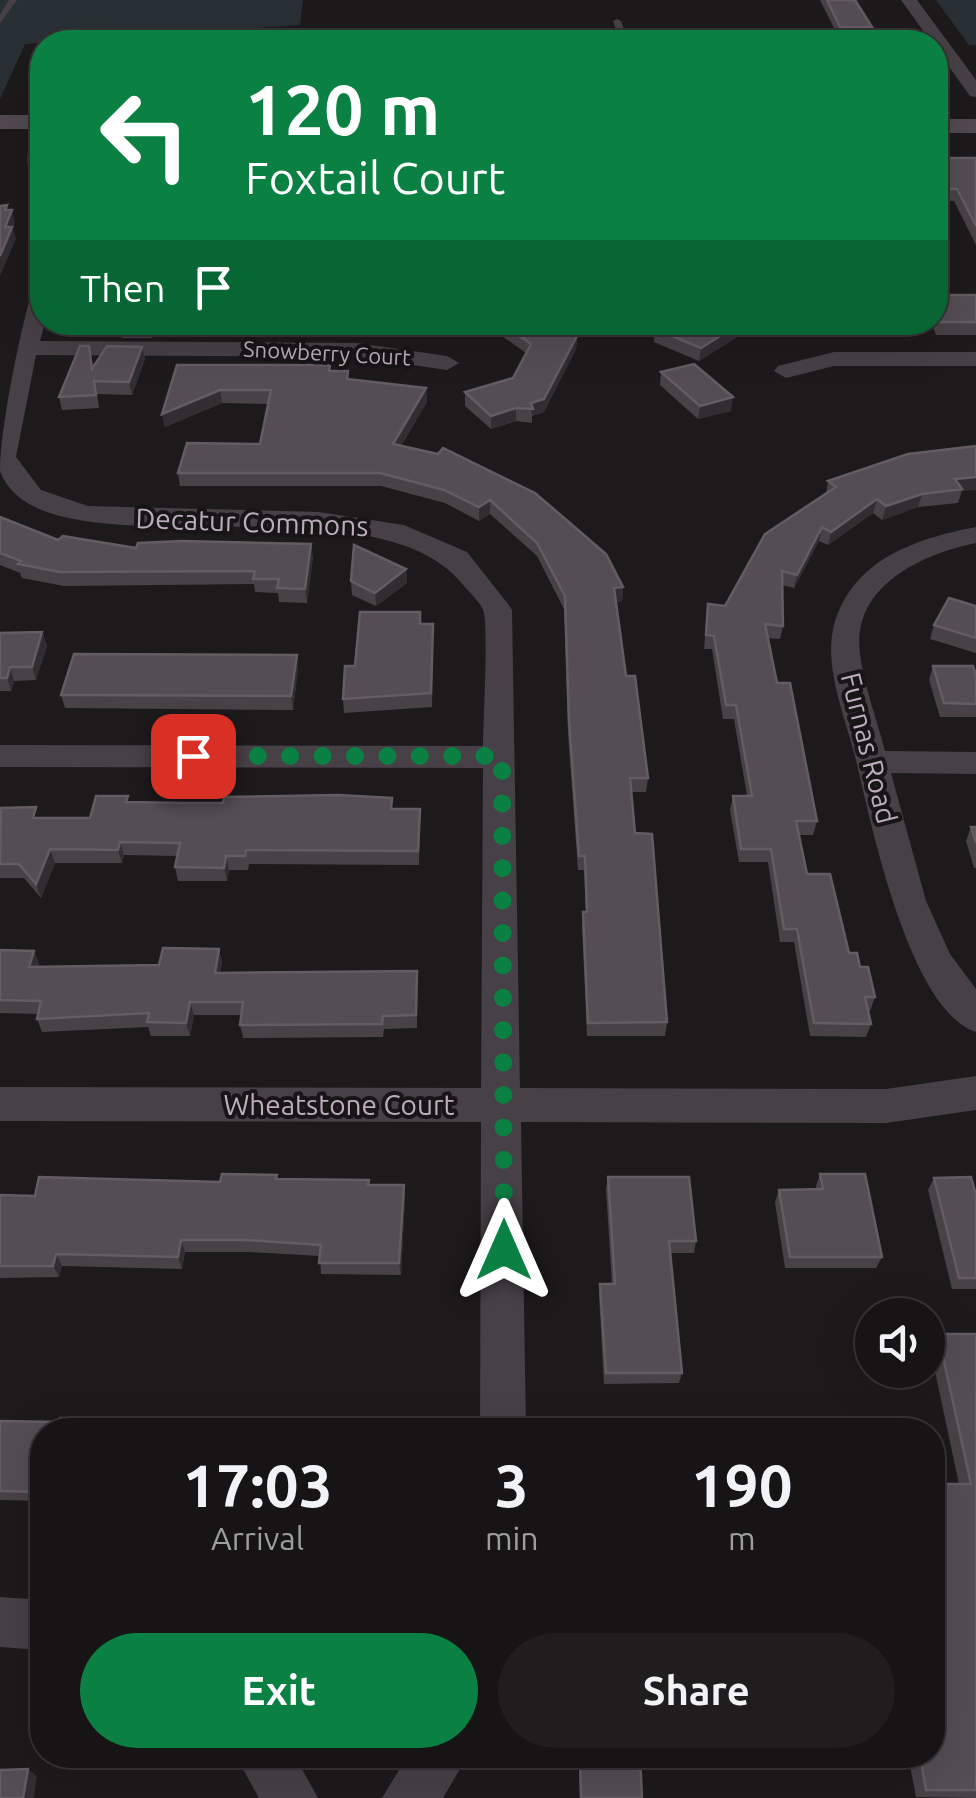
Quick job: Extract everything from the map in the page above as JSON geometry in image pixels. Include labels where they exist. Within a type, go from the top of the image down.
[{"type":"main road","points":[[0,122],[30,122]]},
{"type":"main road","points":[[948,126],[976,126]]},
{"type":"street","points":[[909,0],[931,30]]},
{"type":"street","points":[[948,54],[976,92]]},
{"type":"street","name":"Decatur Commons","points":[[31,335],[1,444],[13,477],[39,496],[63,507],[116,518],[372,524],[427,540],[477,574],[500,617],[503,1418]]},
{"type":"street","name":"Snowberry Court","points":[[27,348],[357,350],[447,363]]},
{"type":"street","points":[[786,371],[834,359],[976,359]]},
{"type":"street","name":"Furnas Road","points":[[976,535],[936,544],[901,559],[879,574],[857,598],[847,624],[844,652],[908,902],[935,962],[976,1016]]},
{"type":"street","points":[[0,756],[502,756]]},
{"type":"street","points":[[872,762],[976,762]]},
{"type":"street","name":"Wheatstone Court","points":[[0,1104],[898,1106],[976,1093]]},
{"type":"street","points":[[0,1622],[30,1624]]},
{"type":"street","points":[[271,1768],[291,1798]]},
{"type":"street","points":[[409,1798],[431,1768]]},
{"type":"lane","points":[[0,22],[13,0]]},
{"type":"lane","points":[[617,21],[620,30]]},
{"type":"shaded area","points":[[0,0],[303,0],[300,25],[228,30],[30,30],[30,44],[25,44],[0,99]]},
{"type":"shaded area","points":[[936,0],[976,0],[976,45],[969,45]]},
{"type":"building","points":[[827,0],[855,0],[872,27],[840,27]]},
{"type":"building","points":[[948,158],[976,158],[976,226],[957,189],[948,189]]},
{"type":"building","points":[[7,205],[5,210],[12,210],[5,227],[12,227],[0,256],[0,206]]},
{"type":"building","points":[[948,295],[976,295],[976,322],[948,322]]},
{"type":"building","points":[[518,335],[577,336],[544,399],[531,403],[533,409],[516,408],[491,416],[465,392],[513,378],[531,344]]},
{"type":"building","points":[[670,335],[722,335],[701,348]]},
{"type":"building","points":[[80,346],[89,346],[92,369],[107,346],[142,347],[129,382],[94,381],[96,395],[59,397]]},
{"type":"building","points":[[694,364],[733,397],[700,406],[661,372]]},
{"type":"building","points":[[177,365],[330,365],[329,371],[348,371],[347,379],[426,388],[393,444],[438,454],[443,448],[535,493],[606,554],[623,587],[614,588],[626,676],[635,676],[648,778],[630,778],[635,833],[652,834],[667,1022],[588,1023],[583,912],[587,912],[585,856],[579,856],[565,596],[537,543],[490,500],[479,507],[444,490],[380,473],[178,473],[187,443],[260,444],[271,390],[220,390],[162,414]]},
{"type":"building","points":[[976,446],[976,477],[955,479],[962,489],[922,494],[886,506],[877,499],[831,532],[822,527],[797,575],[782,571],[783,626],[765,624],[777,683],[790,683],[817,821],[796,821],[807,874],[830,874],[849,953],[857,953],[860,967],[868,967],[875,997],[865,997],[871,1024],[814,1023],[797,929],[784,929],[771,849],[741,849],[733,796],[752,796],[736,705],[726,705],[714,636],[706,635],[708,604],[725,606],[765,534],[836,487],[828,481],[908,454]]},
{"type":"building","points":[[0,517],[58,540],[63,536],[136,548],[138,543],[181,541],[311,544],[305,589],[277,588],[279,579],[253,579],[255,571],[60,572],[18,564],[21,561],[0,553]]},
{"type":"building","points":[[354,545],[406,569],[375,593],[351,581]]},
{"type":"building","points":[[949,598],[976,606],[976,638],[934,625]]},
{"type":"building","points":[[360,612],[420,612],[420,624],[433,624],[431,693],[343,699],[345,666],[355,666]]},
{"type":"building","points":[[42,632],[32,667],[10,667],[7,678],[0,678],[0,633]]},
{"type":"building","points":[[74,654],[297,655],[291,696],[61,695]]},
{"type":"building","points":[[933,666],[973,666],[976,704],[944,703]]},
{"type":"building","points":[[96,796],[128,796],[126,802],[223,803],[224,797],[392,798],[391,809],[420,809],[418,851],[246,850],[245,856],[226,856],[224,868],[175,867],[180,843],[120,842],[118,850],[50,849],[36,884],[19,864],[0,864],[1,808],[36,807],[33,818],[90,818]]},
{"type":"building","points":[[163,948],[219,949],[215,973],[417,971],[416,1015],[383,1016],[382,1024],[240,1025],[243,1002],[190,1002],[186,1023],[147,1022],[149,1013],[37,1019],[41,1001],[0,1000],[0,950],[34,951],[29,967],[159,965]]},
{"type":"building","points":[[222,1174],[404,1185],[399,1263],[319,1263],[321,1245],[181,1240],[178,1257],[56,1254],[53,1266],[0,1266],[0,1195],[35,1196],[39,1177],[220,1182]]},
{"type":"building","points":[[820,1174],[865,1174],[882,1257],[790,1257],[779,1190],[823,1189]]},
{"type":"building","points":[[608,1177],[689,1177],[696,1241],[669,1241],[682,1373],[606,1373],[600,1284],[615,1284]]},
{"type":"building","points":[[971,1177],[976,1195],[976,1278],[959,1278],[934,1178]]},
{"type":"building","points":[[945,1334],[976,1334],[976,1790],[926,1790],[922,1768],[945,1768],[945,1484],[971,1484],[945,1366]]},
{"type":"building","points":[[0,1421],[30,1422],[30,1492],[0,1491]]},
{"type":"building","points":[[580,1768],[641,1768],[642,1798],[581,1798]]},
{"type":"building","points":[[28,1769],[23,1798],[0,1798],[0,1770]]},
{"type":"route","points":[[193,756],[502,756],[504,1250]]}]
